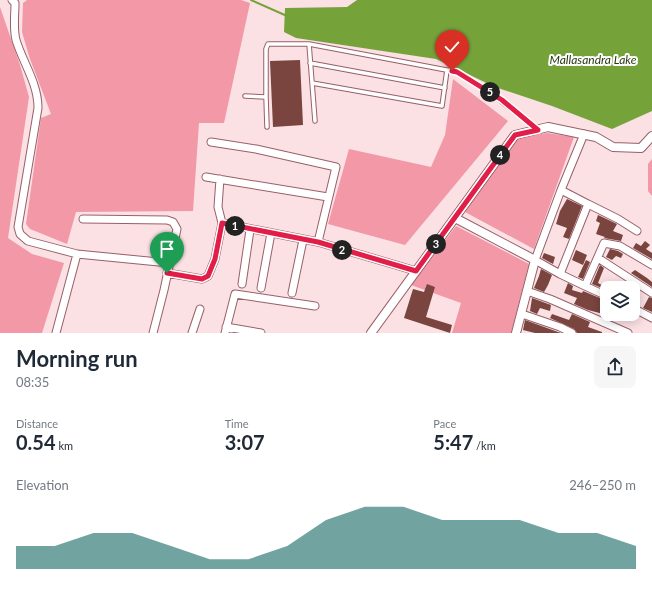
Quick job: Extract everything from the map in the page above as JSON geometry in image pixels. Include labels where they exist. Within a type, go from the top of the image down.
[{"type":"street","points":[[12,0],[15,3],[16,38],[30,72],[38,98],[38,108],[18,227],[20,234],[28,241],[77,254],[169,263]]},
{"type":"street","points":[[371,333],[515,135],[548,127],[596,137],[613,147],[641,148],[652,136]]},
{"type":"street","points":[[516,333],[535,260],[584,134]]},
{"type":"street","points":[[211,142],[256,149],[336,167],[318,242]]},
{"type":"street","points":[[206,177],[328,197]]},
{"type":"street","points":[[167,273],[202,279],[208,276],[215,259],[222,223],[218,207],[220,180]]},
{"type":"street","points":[[561,190],[618,219],[637,231]]},
{"type":"street","points":[[560,274],[588,204]]},
{"type":"street","points":[[455,218],[560,274],[600,293]]},
{"type":"street","points":[[83,219],[167,220],[174,222],[177,229],[153,333]]},
{"type":"street","points":[[222,223],[250,230],[318,242],[416,271]]},
{"type":"street","points":[[242,284],[250,230]]},
{"type":"street","points":[[261,288],[271,233]]},
{"type":"street","points":[[292,293],[303,240]]},
{"type":"street","points":[[585,286],[604,243],[620,246],[652,265]]},
{"type":"street","points":[[56,333],[77,254]]},
{"type":"street","points":[[598,258],[652,293]]},
{"type":"street","points":[[528,291],[628,333]]},
{"type":"street","points":[[261,333],[226,330],[234,294],[314,306]]},
{"type":"street","points":[[192,333],[200,309]]},
{"type":"street","points":[[640,312],[652,318]]},
{"type":"street","points":[[522,314],[560,327],[572,333]]},
{"type":"lane","points":[[267,127],[266,49],[268,44],[309,44],[457,72],[502,100],[538,130]]},
{"type":"lane","points":[[309,44],[315,121]]},
{"type":"lane","points":[[310,63],[445,88]]},
{"type":"lane","points":[[312,83],[442,106],[448,70]]},
{"type":"lane","points":[[245,96],[266,98]]},
{"type":"shaded area","points":[[27,0],[241,0],[250,3],[224,123],[199,123],[193,211],[76,212],[67,244],[30,229],[26,224],[41,118],[51,114],[30,59],[22,32],[23,3]]},
{"type":"shaded area","points":[[0,7],[20,65],[29,97],[8,238],[32,254],[64,263],[42,333],[0,333]]},
{"type":"shaded area","points":[[453,79],[508,121],[405,245],[328,224],[349,149],[431,167],[445,135]]},
{"type":"shaded area","points":[[547,133],[574,137],[534,249],[465,212],[517,138]]},
{"type":"shaded area","points":[[652,159],[652,196],[648,191],[648,164]]},
{"type":"shaded area","points":[[456,226],[529,264],[511,333],[452,333],[461,303],[411,285]]},
{"type":"water","name":"Mallasandra Lake","points":[[357,0],[652,0],[652,111],[612,129],[552,106],[495,87],[436,59],[296,38],[284,32],[285,8],[347,7]]},
{"type":"building","points":[[300,60],[303,125],[273,127],[270,61]]},
{"type":"building","points":[[567,199],[582,206],[569,239],[563,237],[567,228],[556,224],[560,211]]},
{"type":"building","points":[[598,215],[617,224],[613,231],[623,235],[621,241],[604,238],[605,237],[596,234],[600,223],[596,221]]},
{"type":"building","points":[[645,241],[650,245],[646,249],[652,253],[652,259],[633,248],[636,243],[641,246]]},
{"type":"building","points":[[610,249],[623,254],[621,258],[616,256],[612,260],[606,257]]},
{"type":"building","points":[[576,250],[587,255],[583,265],[572,260]]},
{"type":"building","points":[[544,253],[555,257],[553,264],[542,258]]},
{"type":"building","points":[[586,260],[590,262],[583,279],[578,277]]},
{"type":"building","points":[[600,265],[604,268],[598,283],[600,284],[600,287],[592,284]]},
{"type":"building","points":[[541,269],[552,275],[544,292],[534,288]]},
{"type":"building","points":[[635,270],[652,282],[652,287],[631,273]]},
{"type":"building","points":[[568,283],[573,286],[572,290],[582,293],[583,291],[600,298],[600,313],[574,304],[577,298],[564,293]]},
{"type":"building","points":[[427,284],[435,287],[426,317],[452,325],[450,333],[404,318],[413,289],[424,292]]},
{"type":"building","points":[[649,297],[652,298],[652,312],[643,308]]},
{"type":"building","points":[[532,298],[551,305],[550,311],[540,308],[537,314],[530,311]]},
{"type":"building","points":[[552,314],[569,320],[572,314],[590,322],[588,327],[602,333],[577,333],[574,329],[550,318]]},
{"type":"building","points":[[525,320],[561,333],[535,333],[523,330]]},
{"type":"waterway","points":[[251,0],[287,16]]},
{"type":"route","points":[[167,273],[202,279],[208,276],[215,259],[222,223],[250,230],[318,242],[416,271],[515,135],[538,130],[502,100],[457,72],[452,71]]}]
